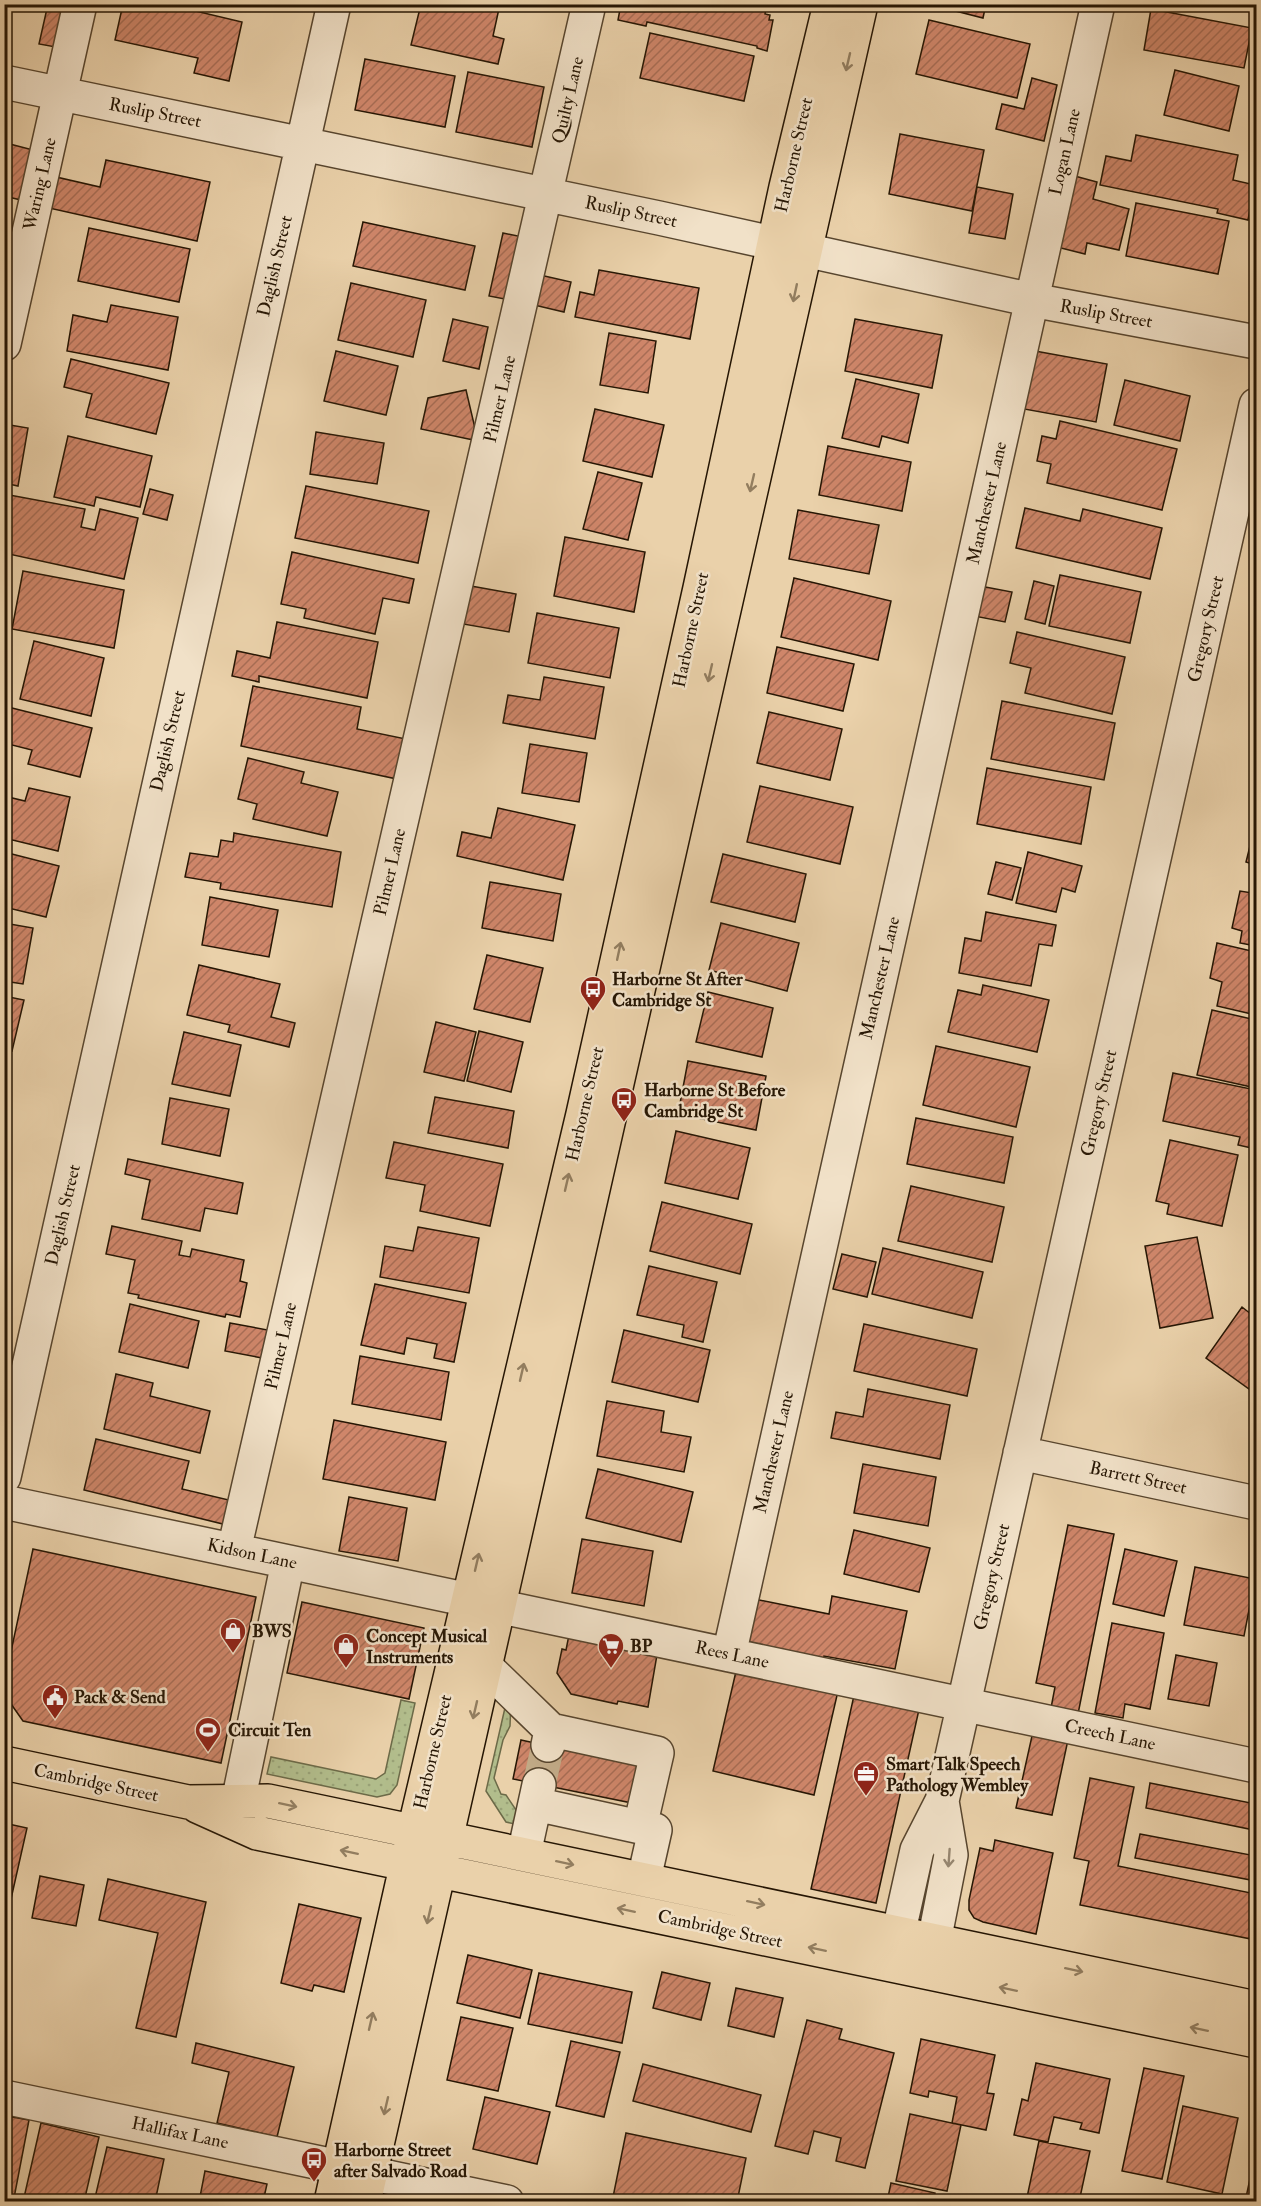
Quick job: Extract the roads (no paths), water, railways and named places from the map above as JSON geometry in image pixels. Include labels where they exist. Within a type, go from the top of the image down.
[{"type":"main road","name":"Harborne Street","points":[[789,246],[830,4]]},
{"type":"main road","name":"Harborne Street","points":[[357,2178],[414,1831],[484,1603],[584,1114],[789,246],[861,4]]},
{"type":"main road","name":"Harborne Street","points":[[331,2202],[357,2178],[439,1871],[485,1666],[484,1603]]},
{"type":"main road","name":"Cambridge Street","points":[[4,1763],[188,1802],[268,1801],[1257,2008]]},
{"type":"main road","name":"Cambridge Street","points":[[188,1802],[257,1833],[1257,2041]]},
{"type":"street","name":"Waring Lane","points":[[4,344],[80,4]]},
{"type":"street","name":"Daglish Street","points":[[4,1477],[334,4]]},
{"type":"street","name":"Quilty Lane","points":[[547,195],[589,4]]},
{"type":"street","name":"Logan Lane","points":[[1032,300],[1098,4]]},
{"type":"street","name":"Ruslip Street","points":[[4,82],[789,246],[1032,300],[1257,342]]},
{"type":"street","name":"Pilmer Lane","points":[[234,1550],[547,195]]},
{"type":"street","name":"Manchester Lane","points":[[729,1655],[1032,300]]},
{"type":"street","name":"Gregory Street","points":[[891,1965],[917,1850],[942,1801],[1257,405]]},
{"type":"street","name":"Barrett Street","points":[[1020,1453],[1257,1503]]},
{"type":"street","name":"Kidson Lane","points":[[4,1502],[484,1603]]},
{"type":"street","points":[[238,1802],[269,1713],[288,1562]]},
{"type":"street","name":"Rees Lane","points":[[484,1603],[964,1704]]},
{"type":"street","points":[[485,1666],[549,1738],[657,1753],[640,1827]]},
{"type":"street","name":"Creech Lane","points":[[964,1704],[1257,1766]]},
{"type":"street","points":[[524,1854],[537,1794],[655,1830],[644,1879]]},
{"type":"street","name":"Gregory Street","points":[[927,1972],[951,1856],[942,1801]]},
{"type":"street","name":"Hallifax Lane","points":[[4,2097],[357,2178],[507,2202]]},
{"type":"tunnel","points":[[539,1785],[548,1745]]},
{"type":"place","name":"Harborne St After Cambridge St","points":[[593,1012]]},
{"type":"place","name":"Harborne St Before Cambridge St","points":[[624,1123]]},
{"type":"place","name":"BWS","points":[[233,1654]]},
{"type":"place","name":"Concept Musical Instruments","points":[[346,1669]]},
{"type":"place","name":"BP","points":[[611,1669]]},
{"type":"place","name":"Pack & Send","points":[[55,1720]]},
{"type":"place","name":"Circuit Ten","points":[[208,1753]]},
{"type":"place","name":"Smart Talk Speech Pathology Wembley","points":[[866,1797]]},
{"type":"place","name":"Harborne Street after Salvado Road","points":[[314,2183]]}]
